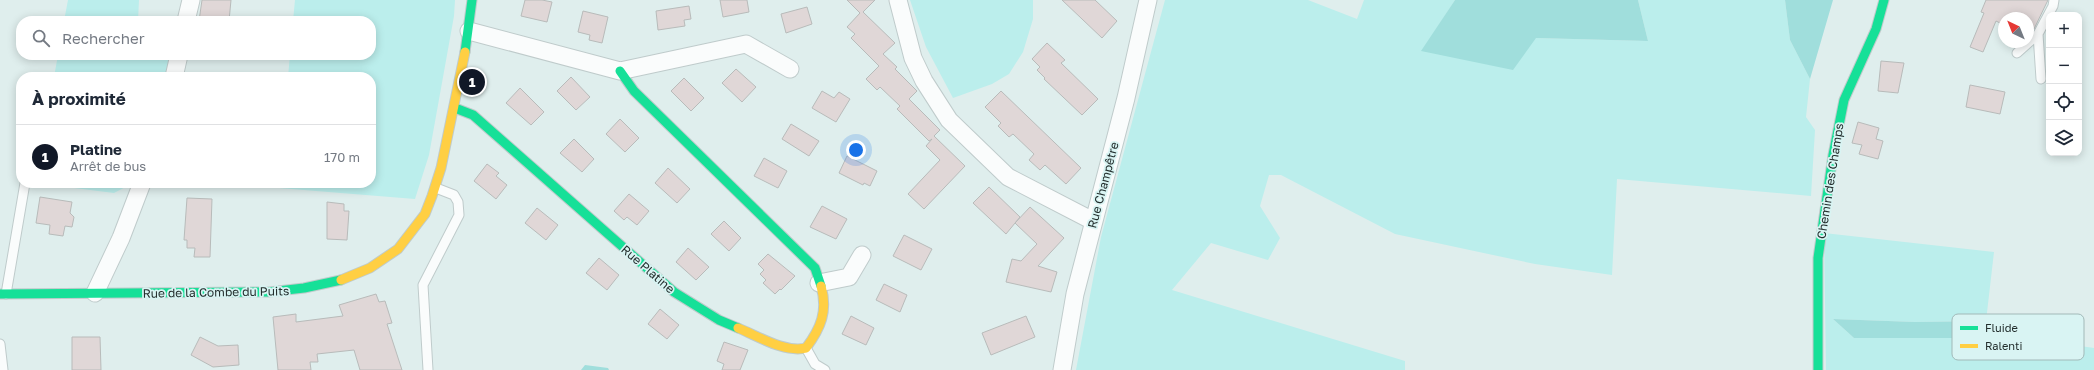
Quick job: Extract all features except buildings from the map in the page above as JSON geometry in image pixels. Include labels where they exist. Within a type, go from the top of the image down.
[{"type":"street","points":[[187,16],[191,0]]},
{"type":"street","name":"Rue de la Combe du Puits","points":[[3,294],[287,292],[342,280],[365,270],[390,255],[420,224],[436,188],[455,108],[469,31],[472,0]]},
{"type":"street","points":[[898,0],[913,58],[924,81],[949,120],[1008,177],[1093,221]]},
{"type":"street","name":"Rue Champêtre","points":[[1062,370],[1075,294],[1126,98],[1148,0]]},
{"type":"street","name":"Chemin des Champs","points":[[1818,370],[1818,258],[1833,155],[1844,100],[1876,29],[1884,0]]},
{"type":"street","points":[[469,31],[620,71],[746,44],[790,69]]},
{"type":"street","points":[[175,72],[178,60]]},
{"type":"street","points":[[620,71],[634,91],[815,268],[825,300],[819,330],[806,348]]},
{"type":"street","name":"Rue Platine","points":[[455,108],[473,115],[674,292],[720,320],[784,348],[797,350],[806,348]]},
{"type":"street","points":[[95,293],[140,188]]},
{"type":"street","points":[[819,283],[848,277],[862,255]]},
{"type":"lane","points":[[2017,53],[2038,34],[2053,6],[2054,0]]},
{"type":"lane","points":[[2038,34],[2041,79]]},
{"type":"lane","points":[[3,294],[24,188]]},
{"type":"lane","points":[[428,370],[423,285],[459,215],[458,202],[454,195],[436,188]]},
{"type":"lane","points":[[0,344],[3,370]]},
{"type":"lane","points":[[806,348],[815,364],[825,370]]},
{"type":"shaded area","points":[[68,0],[139,0],[138,16],[65,16]]},
{"type":"shaded area","points":[[295,0],[455,0],[454,16],[429,155],[415,199],[279,188],[376,188],[376,72],[288,72],[290,60],[376,60],[376,16],[293,16]]},
{"type":"shaded area","points":[[910,0],[1033,0],[1033,19],[1023,52],[1009,74],[992,84],[953,98],[926,47]]},
{"type":"shaded area","points":[[1165,0],[1308,0],[1357,19],[1364,0],[1455,0],[1422,51],[1536,38],[1648,41],[1638,0],[1785,0],[1790,40],[1810,79],[1806,117],[1815,130],[1811,196],[1617,179],[1612,275],[1535,264],[1395,234],[1281,175],[1269,175],[1260,206],[1280,238],[1268,260],[1211,243],[1172,290],[1405,361],[1405,370],[1076,370],[1101,237]]},
{"type":"shaded area","points":[[1455,0],[1638,0],[1648,41],[1536,38],[1513,70],[1421,51]]},
{"type":"shaded area","points":[[1785,0],[1833,0],[1810,79],[1790,40]]},
{"type":"shaded area","points":[[57,60],[170,60],[167,72],[55,72]]},
{"type":"shaded area","points":[[74,188],[124,188],[114,193]]},
{"type":"shaded area","points":[[1824,233],[1994,252],[1987,314],[1952,314],[1952,321],[1915,322],[1833,319],[1854,338],[1952,338],[1952,360],[2084,360],[2084,347],[2094,348],[2094,370],[1826,370]]},
{"type":"shaded area","points":[[1833,319],[1915,322],[1952,321],[1952,338],[1854,338]]},
{"type":"shaded area","points":[[585,365],[608,368],[609,370],[581,370]]},
{"type":"traffic: fast","points":[[465,52],[472,0]]},
{"type":"traffic: fast","points":[[1818,370],[1818,258],[1833,155],[1844,100],[1876,29],[1884,0]]},
{"type":"traffic: fast","points":[[620,71],[634,91],[815,268],[821,286]]},
{"type":"traffic: fast","points":[[455,108],[473,115],[674,292],[719,320],[738,328]]},
{"type":"traffic: fast","points":[[0,294],[269,292],[304,288],[341,280]]},
{"type":"traffic: slow","points":[[341,280],[370,268],[398,249],[425,214],[441,168],[465,52]]},
{"type":"traffic: slow","points":[[738,328],[780,346],[798,349],[806,348],[816,333],[822,319],[824,303],[821,286]]},
{"type":"place","name":"Platine","points":[[472,82]]}]
